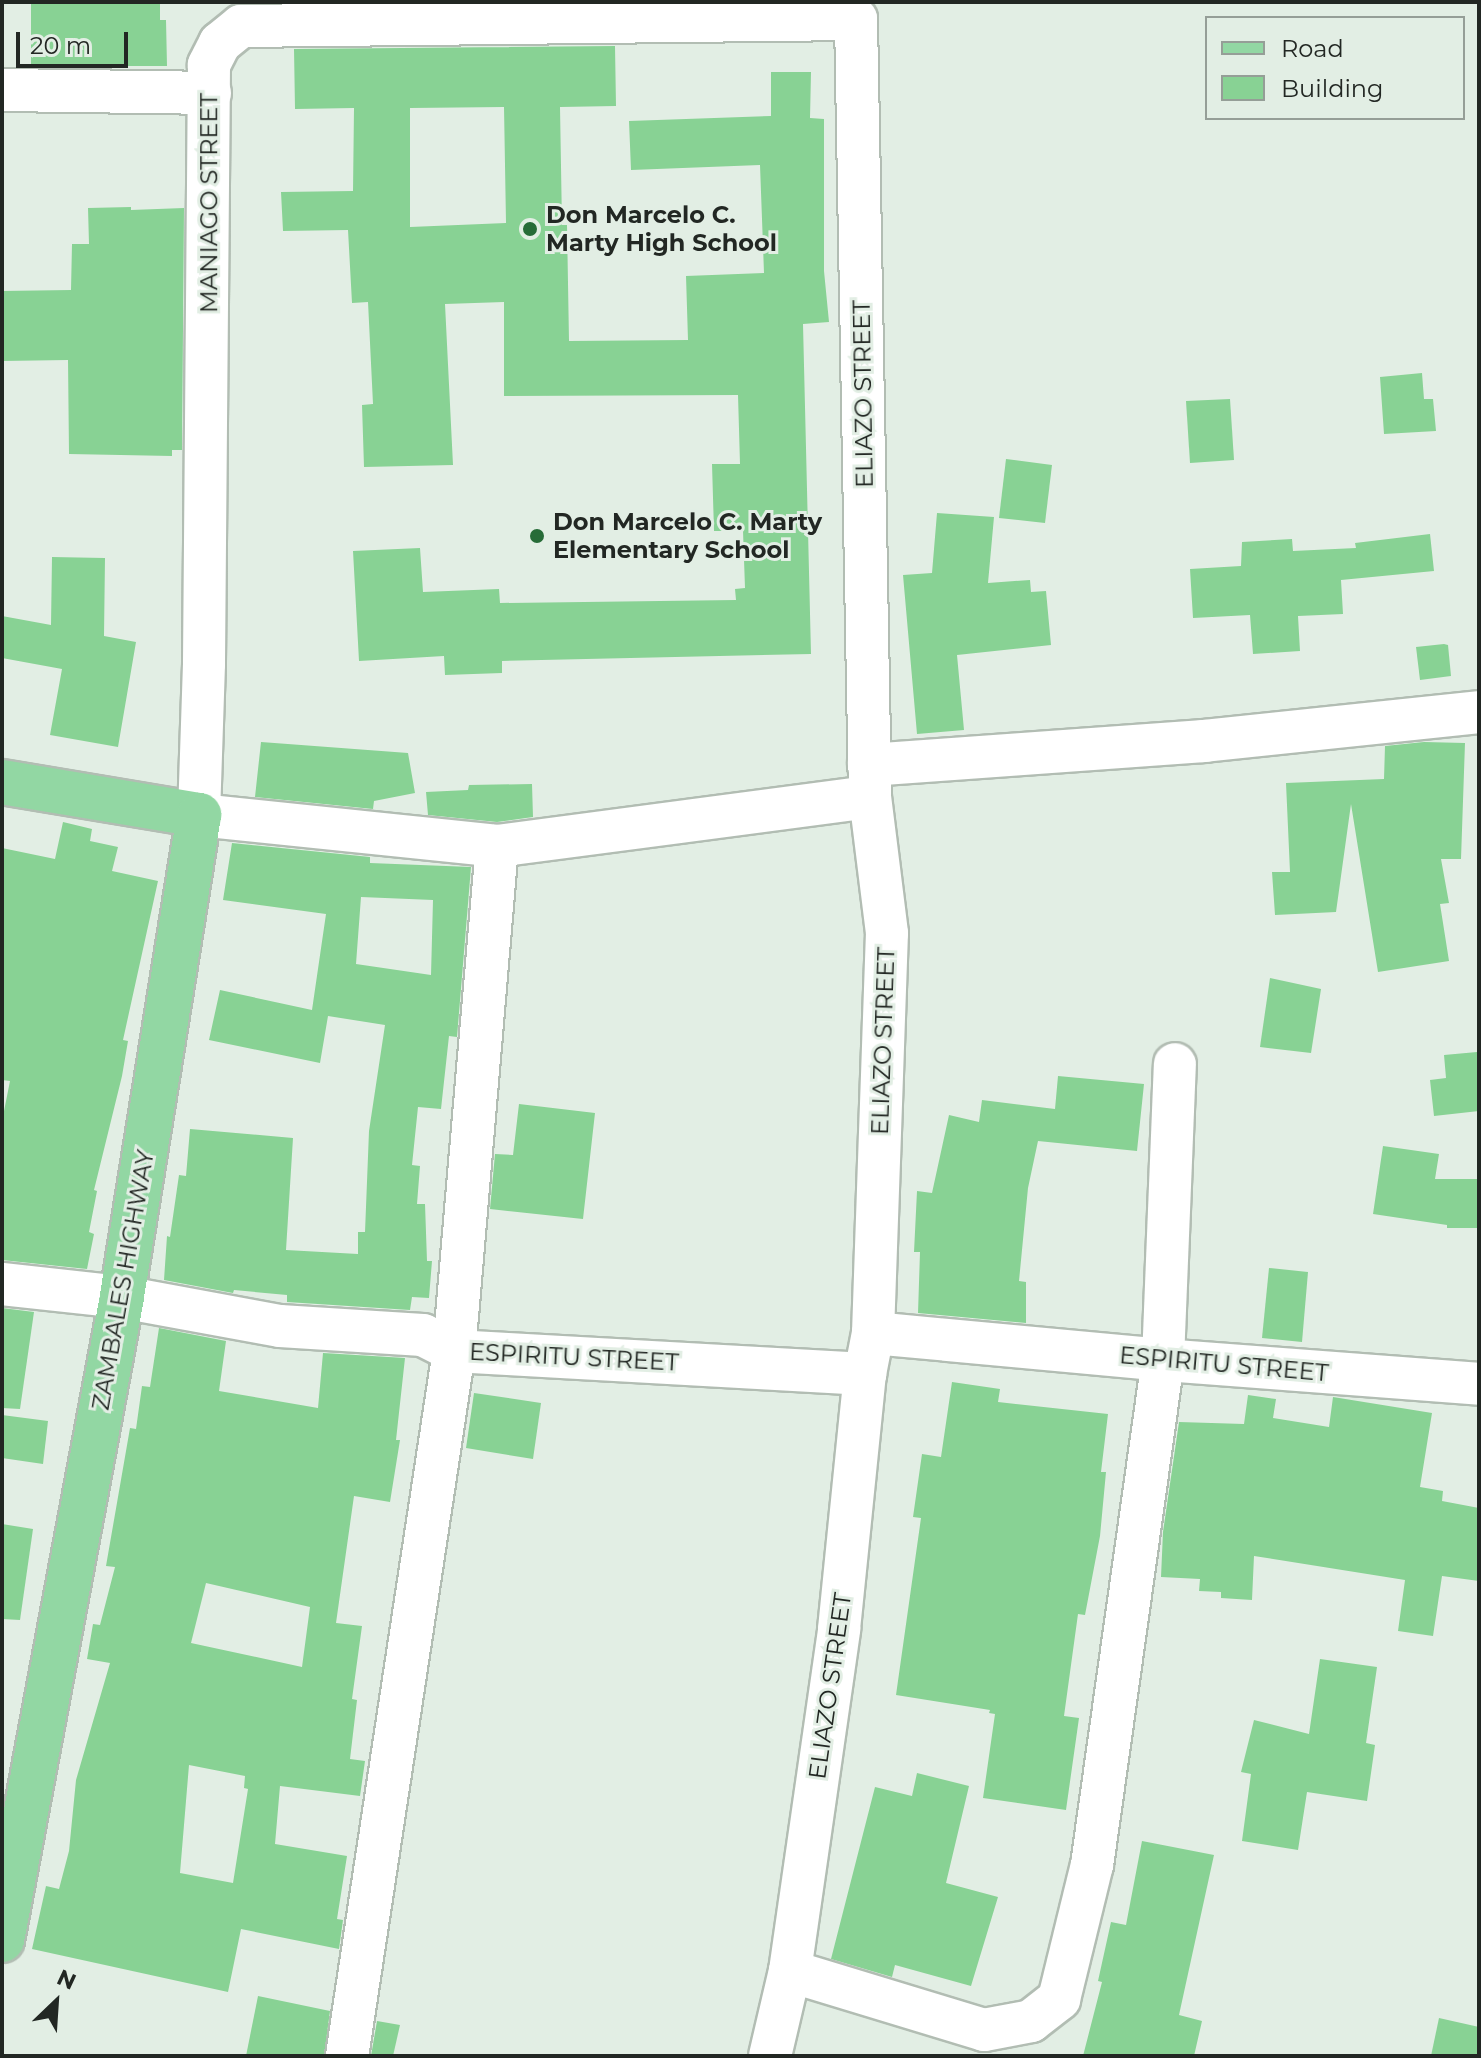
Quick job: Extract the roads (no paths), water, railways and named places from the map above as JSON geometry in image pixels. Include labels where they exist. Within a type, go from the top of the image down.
[{"type":"main road","points":[[2,782],[199,815]]},
{"type":"main road","name":"ZAMBALES HIGHWAY","points":[[2,1940],[122,1297],[199,815]]},
{"type":"street","name":"MANIAGO STREET","points":[[199,815],[204,664],[209,65],[220,43],[241,26],[863,11]]},
{"type":"street","name":"ELIAZO STREET","points":[[770,2056],[790,1971],[839,1629],[865,1374],[873,1333],[887,933],[870,781],[863,11]]},
{"type":"street","points":[[2,90],[210,93]]},
{"type":"street","points":[[199,815],[497,846],[870,781],[1479,712]]},
{"type":"street","points":[[347,2056],[454,1351],[497,846]]},
{"type":"street","points":[[790,1971],[984,2030],[1031,2021],[1059,1999],[1092,1865],[1163,1360],[1175,1064]]},
{"type":"street","name":"ESPIRITU STREET","points":[[2,1284],[122,1297],[280,1326],[423,1335],[454,1351],[865,1374]]},
{"type":"street","name":"ESPIRITU STREET","points":[[873,1333],[1163,1360],[1479,1384]]},
{"type":"place","name":"Don Marcelo C. Marty High School","points":[[530,229]]},
{"type":"place","name":"Don Marcelo C. Marty Elementary School","points":[[537,536]]}]
